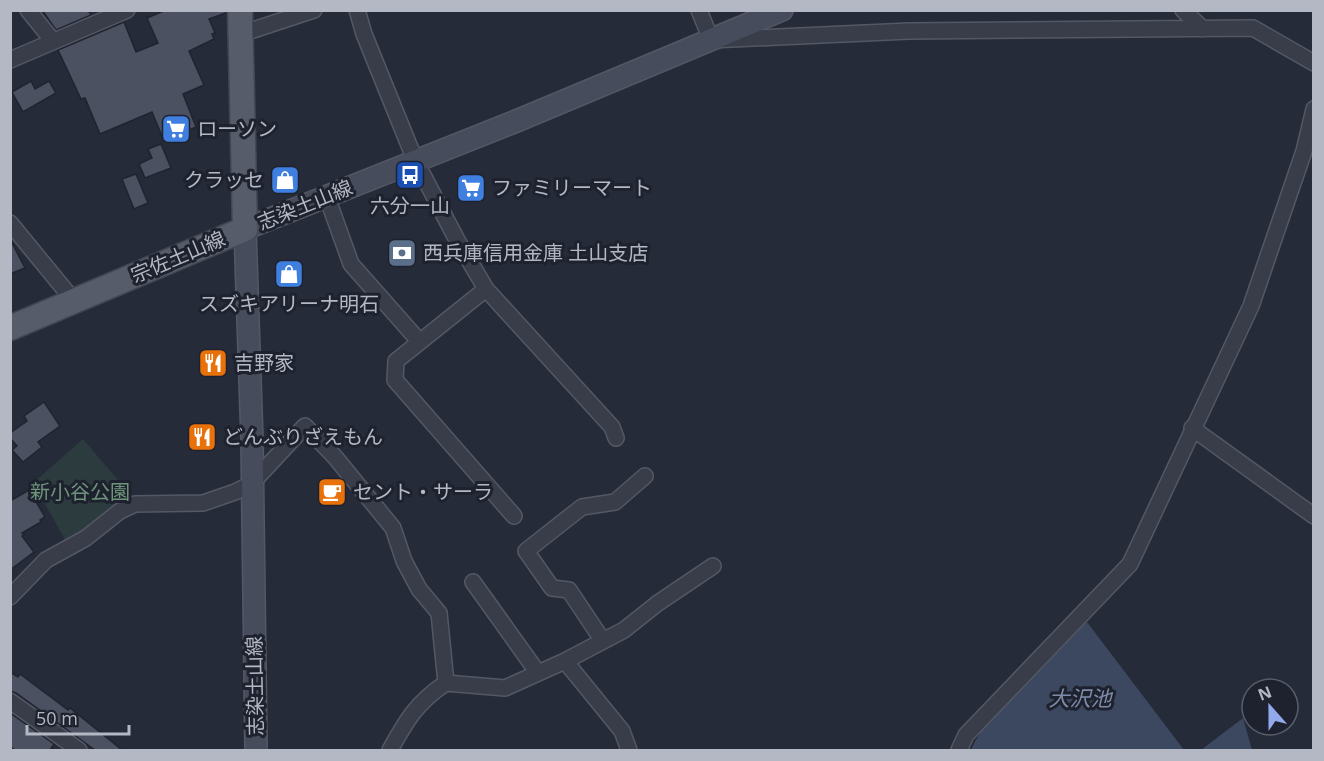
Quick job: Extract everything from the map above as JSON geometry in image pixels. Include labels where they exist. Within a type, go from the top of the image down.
[{"type":"main road","name":"志染土山線","points":[[256,750],[252,440],[245,229],[711,40],[750,17],[782,10]]},
{"type":"main road","name":"宗佐土山線","points":[[10,328],[245,229],[241,22]]},
{"type":"street","points":[[28,10],[53,41]]},
{"type":"street","points":[[10,60],[127,10]]},
{"type":"street","points":[[241,22],[314,10]]},
{"type":"street","points":[[357,10],[364,34],[415,160],[486,289],[612,427],[615,438]]},
{"type":"street","points":[[699,10],[711,40],[909,31],[1253,28],[1314,63]]},
{"type":"street","points":[[1183,10],[1203,29]]},
{"type":"street","points":[[959,750],[966,735],[1130,564],[1251,306],[1304,151],[1314,109]]},
{"type":"street","points":[[327,197],[351,264],[419,341]]},
{"type":"street","points":[[10,223],[74,301]]},
{"type":"street","points":[[486,289],[396,361],[395,381],[514,516]]},
{"type":"street","points":[[10,597],[46,560],[86,538],[120,511],[135,504],[203,503],[251,484],[305,426],[335,457],[393,528],[404,561],[439,613],[446,683]]},
{"type":"street","points":[[1192,428],[1314,516]]},
{"type":"street","points":[[603,641],[568,590],[552,588],[526,551],[582,507],[615,502],[645,476]]},
{"type":"street","points":[[390,750],[406,722],[427,695],[446,683],[505,688],[565,661],[624,630],[658,603],[713,566]]},
{"type":"street","points":[[473,582],[538,673]]},
{"type":"street","points":[[565,661],[622,731],[629,750]]},
{"type":"street","points":[[10,701],[79,750]]},
{"type":"green space","name":"新小谷公園","points":[[83,439],[135,500],[67,543],[33,483]]},
{"type":"water","name":"大沢池","points":[[1087,622],[1184,750],[971,750],[991,717],[1022,681],[1056,647]]},
{"type":"water","points":[[1240,720],[1240,737],[1248,737],[1252,750],[1201,750]]},
{"type":"building","points":[[42,10],[88,10],[91,15],[56,30]]},
{"type":"building","points":[[166,10],[226,10],[226,13],[209,19],[215,33],[212,34],[214,39],[189,51],[204,85],[183,94],[196,127],[164,141],[152,112],[100,134],[85,98],[81,99],[58,50],[124,22],[136,52],[158,43],[147,18]]},
{"type":"building","points":[[31,81],[35,89],[49,81],[56,93],[23,112],[12,92]]},
{"type":"building","points":[[161,144],[171,168],[145,178],[139,164],[152,158],[148,149]]},
{"type":"building","points":[[136,174],[148,203],[134,209],[122,179]]},
{"type":"building","points":[[10,239],[25,268],[10,274]]},
{"type":"building","points":[[44,402],[60,426],[38,442],[42,447],[23,462],[12,450],[17,446],[10,438],[10,433],[27,421],[24,416]]},
{"type":"building","points":[[29,490],[45,517],[40,520],[41,522],[22,533],[34,552],[10,570],[10,501]]},
{"type":"building","points":[[10,672],[18,677],[20,674],[68,710],[70,708],[122,750],[95,750],[10,691]]},
{"type":"building","points":[[10,713],[54,744],[50,750],[15,750],[10,747]]},
{"type":"place","name":"ローソン","points":[[176,129]]},
{"type":"place","name":"六分一山","points":[[410,175]]},
{"type":"place","name":"クラッセ","points":[[285,180]]},
{"type":"place","name":"ファミリーマート","points":[[471,188]]},
{"type":"place","name":"西兵庫信用金庫 土山支店","points":[[402,253]]},
{"type":"place","name":"スズキアリーナ明石","points":[[289,274]]},
{"type":"place","name":"吉野家","points":[[213,363]]},
{"type":"place","name":"どんぶりざえもん","points":[[202,437]]},
{"type":"place","name":"セント・サーラ","points":[[332,492]]}]
